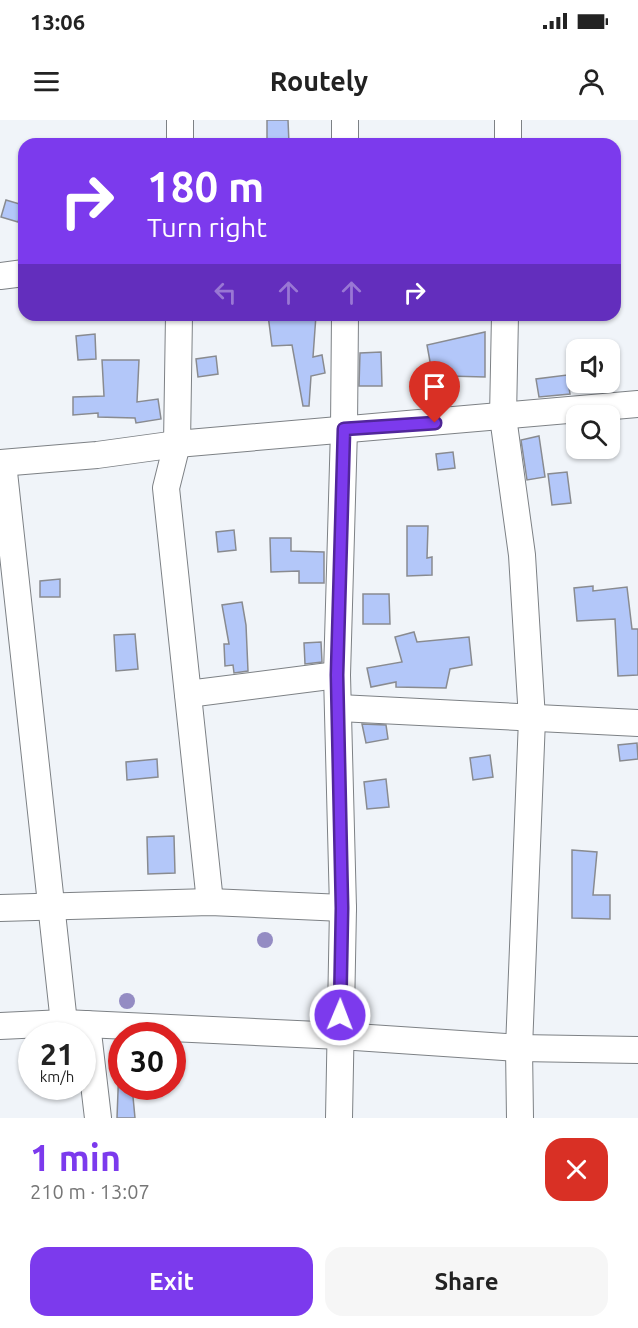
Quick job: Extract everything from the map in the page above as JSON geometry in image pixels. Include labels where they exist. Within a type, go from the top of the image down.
[{"type":"street","points":[[180,120],[180,138]]},
{"type":"street","points":[[345,120],[345,138]]},
{"type":"street","points":[[508,120],[508,138]]},
{"type":"street","points":[[0,276],[18,274]]},
{"type":"street","points":[[179,321],[177,444],[166,488],[210,902]]},
{"type":"street","points":[[339,1118],[342,908],[337,675],[345,321]]},
{"type":"street","points":[[505,321],[504,417],[522,555],[532,719],[519,1048],[520,1118]]},
{"type":"street","points":[[76,1022],[51,905],[2,463],[97,455],[177,444],[638,404]]},
{"type":"street","points":[[188,694],[337,675]]},
{"type":"street","points":[[339,708],[638,723]]},
{"type":"street","points":[[0,908],[210,902],[342,908]]},
{"type":"street","points":[[96,1024],[340,1036],[519,1048],[638,1050]]},
{"type":"street","points":[[0,1026],[18,1025]]},
{"type":"street","points":[[94,1100],[98,1118]]},
{"type":"building","points":[[267,120],[288,120],[289,138],[267,138]]},
{"type":"building","points":[[6,200],[18,204],[18,222],[1,217]]},
{"type":"building","points":[[269,321],[316,321],[313,357],[322,355],[325,373],[311,376],[309,406],[303,406],[292,345],[272,346]]},
{"type":"building","points":[[485,332],[485,377],[448,376],[447,404],[429,403],[431,367],[427,345]]},
{"type":"building","points":[[95,334],[96,359],[78,360],[76,336]]},
{"type":"building","points":[[381,352],[382,386],[359,386],[360,353]]},
{"type":"building","points":[[216,356],[218,374],[198,377],[196,359]]},
{"type":"building","points":[[102,360],[139,360],[137,402],[158,399],[161,419],[136,423],[135,418],[98,417],[98,413],[73,415],[73,397],[104,396]]},
{"type":"building","points":[[566,375],[566,393],[570,394],[539,397],[536,379]]},
{"type":"building","points":[[539,436],[545,477],[527,480],[521,440]]},
{"type":"building","points":[[453,452],[455,468],[438,470],[436,454]]},
{"type":"building","points":[[567,472],[571,503],[552,505],[548,474]]},
{"type":"building","points":[[407,526],[428,526],[427,558],[432,557],[432,575],[407,576]]},
{"type":"building","points":[[234,530],[236,550],[218,552],[216,532]]},
{"type":"building","points":[[270,538],[291,538],[291,551],[324,552],[324,583],[299,583],[299,571],[271,572]]},
{"type":"building","points":[[60,579],[60,597],[40,597],[40,581]]},
{"type":"building","points":[[593,586],[593,591],[627,587],[632,629],[638,629],[638,675],[618,676],[615,619],[577,621],[574,588]]},
{"type":"building","points":[[363,594],[389,594],[390,624],[363,624]]},
{"type":"building","points":[[242,602],[246,625],[248,671],[234,673],[233,665],[225,666],[224,644],[229,644],[222,605]]},
{"type":"building","points":[[414,632],[417,642],[469,637],[472,665],[450,669],[446,688],[396,687],[396,682],[371,687],[367,668],[402,662],[395,637]]},
{"type":"building","points":[[135,634],[138,669],[116,671],[114,635]]},
{"type":"building","points":[[321,642],[322,662],[305,664],[304,643]]},
{"type":"building","points":[[362,724],[386,725],[388,739],[366,743]]},
{"type":"building","points":[[637,743],[638,759],[620,761],[618,745]]},
{"type":"building","points":[[490,755],[493,777],[473,780],[470,758]]},
{"type":"building","points":[[157,759],[158,777],[127,780],[126,762]]},
{"type":"building","points":[[386,779],[389,807],[367,809],[364,782]]},
{"type":"building","points":[[174,836],[175,873],[148,874],[147,837]]},
{"type":"building","points":[[572,850],[597,852],[593,895],[610,895],[610,919],[572,918]]},
{"type":"building","points":[[118,1100],[133,1100],[135,1118],[117,1118]]},
{"type":"route","points":[[340,1015],[342,908],[337,675],[344,429],[435,423]]}]
